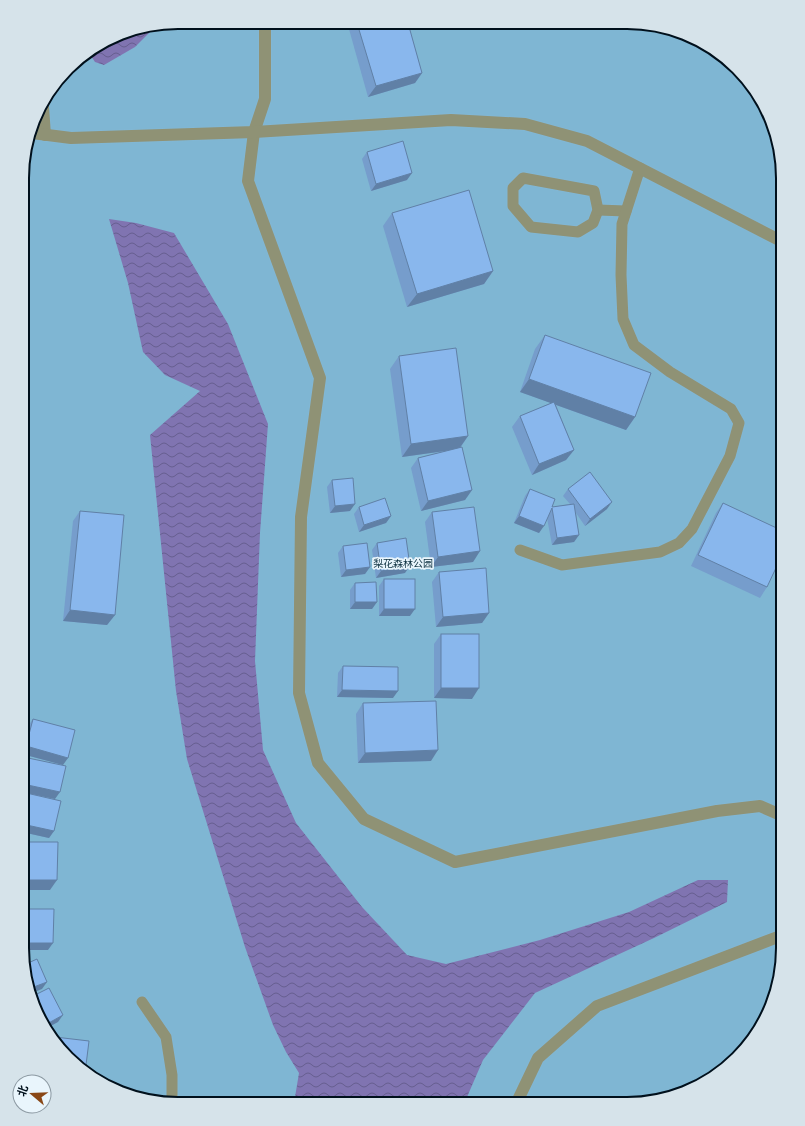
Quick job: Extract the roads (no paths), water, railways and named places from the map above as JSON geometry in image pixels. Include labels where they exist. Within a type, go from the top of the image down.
[{"type":"street","points":[[265,29],[266,99],[254,132],[248,181],[320,378],[301,517],[299,693],[318,763],[364,819],[454,862],[717,811],[760,806],[776,813]]},
{"type":"street","points":[[43,114],[45,135]]},
{"type":"street","points":[[36,134],[71,138],[254,132],[451,120],[525,124],[587,140],[776,238]]},
{"type":"street","points":[[519,1097],[538,1058],[597,1006],[776,939]]},
{"type":"lane","points":[[520,550],[562,565],[660,552],[679,543],[692,529],[730,456],[739,423],[731,409],[670,372],[634,345],[623,319],[621,275],[622,224],[640,168]]},
{"type":"lane","points":[[523,178],[594,192],[598,210],[593,223],[578,232],[531,227],[513,206],[512,188],[523,178]]},
{"type":"lane","points":[[598,210],[626,211]]},
{"type":"lane","points":[[142,1002],[166,1037],[172,1075],[172,1097]]},
{"type":"water","points":[[150,32],[135,47],[104,65],[95,62],[91,57],[112,44]]},
{"type":"water","points":[[109,219],[136,223],[174,233],[228,324],[268,424],[260,533],[255,661],[263,750],[296,823],[362,907],[407,955],[446,964],[540,940],[629,912],[698,880],[728,880],[727,902],[654,938],[535,993],[483,1060],[467,1097],[295,1097],[299,1073],[286,1052],[273,1025],[245,947],[187,759],[176,691],[150,435],[200,391],[165,375],[143,352],[128,283]]},
{"type":"park label","name":"梨花森林公园","points":[[403,563]]}]
